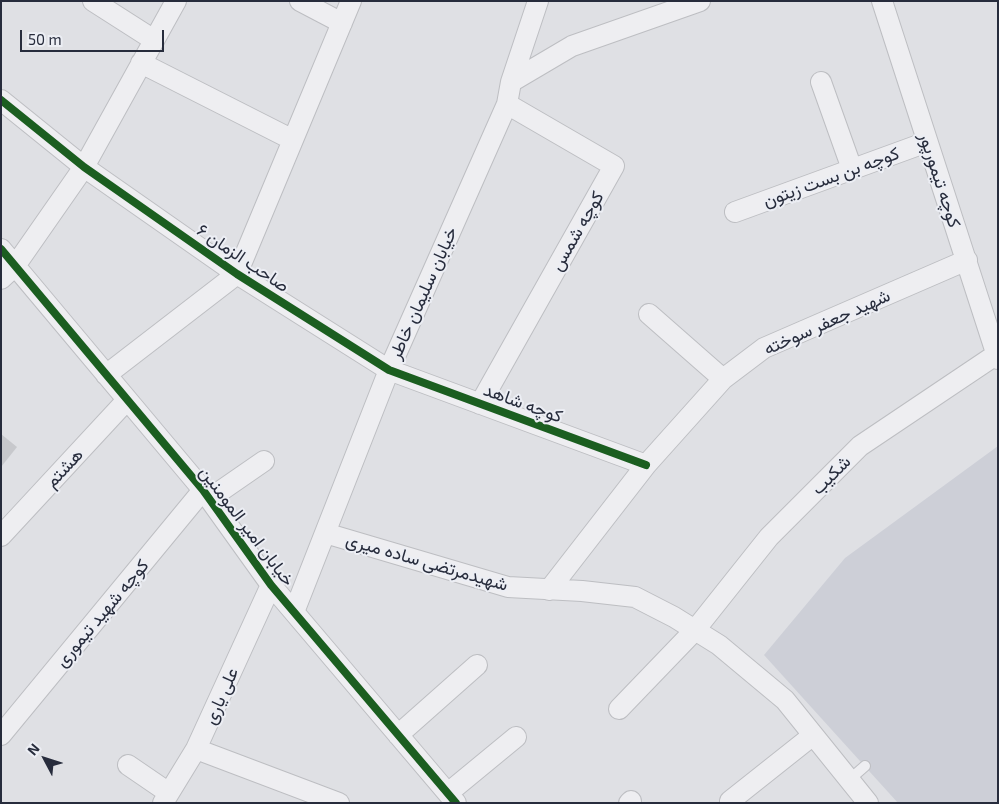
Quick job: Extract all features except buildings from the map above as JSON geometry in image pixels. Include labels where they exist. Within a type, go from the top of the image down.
[{"type":"street","points":[[93,1],[154,40]]},
{"type":"street","points":[[8,272],[84,167],[176,1]]},
{"type":"street","points":[[300,1],[342,24]]},
{"type":"street","points":[[106,375],[237,274],[351,1]]},
{"type":"street","name":"خیابان سلیمان خاطر","points":[[294,612],[388,370],[507,104],[511,82],[538,1]]},
{"type":"street","points":[[511,82],[572,46],[700,1]]},
{"type":"street","name":"کوچه تیمورپور","points":[[882,1],[997,357]]},
{"type":"street","points":[[141,63],[293,140]]},
{"type":"street","points":[[821,82],[852,169]]},
{"type":"street","name":"صاحب الزمان ۶","points":[[1,100],[84,167],[237,274],[388,370]]},
{"type":"street","name":"کوچه شمس","points":[[480,404],[614,166],[507,104]]},
{"type":"street","name":"کوچه بن بست زیتون","points":[[735,212],[927,142]]},
{"type":"street","name":"خیابان امیر المومنین","points":[[1,249],[8,272],[106,375],[206,495],[271,585],[452,798]]},
{"type":"street","name":"شهید جعفر سوخته","points":[[549,590],[646,465],[723,379],[764,348],[967,260]]},
{"type":"street","points":[[649,314],[723,379]]},
{"type":"street","name":"شکیب","points":[[619,708],[695,630],[769,537],[860,446],[997,357]]},
{"type":"street","name":"کوچه شاهد","points":[[388,370],[646,465]]},
{"type":"street","name":"هشتم","points":[[1,536],[127,400]]},
{"type":"street","name":"کوچه شهید تیموری","points":[[1,735],[206,495],[264,461]]},
{"type":"street","name":"شهیدمرتضی ساده میری","points":[[325,533],[508,587],[582,591],[635,597],[719,645],[785,700],[857,795]]},
{"type":"street","name":"علی یاری","points":[[166,798],[196,749],[271,585]]},
{"type":"street","points":[[398,735],[477,665]]},
{"type":"street","points":[[452,798],[516,736]]},
{"type":"street","points":[[730,801],[812,736]]},
{"type":"street","points":[[196,749],[339,803]]},
{"type":"street","points":[[128,765],[166,798]]},
{"type":"lane","points":[[857,795],[865,766]]},
{"type":"shaded area","points":[[998,446],[998,803],[898,803],[764,655],[845,558]]},
{"type":"cycle path","points":[[1,100],[84,167],[237,274],[389,370],[646,465]]},
{"type":"cycle path","points":[[1,249],[203,490],[271,585],[456,803]]}]
